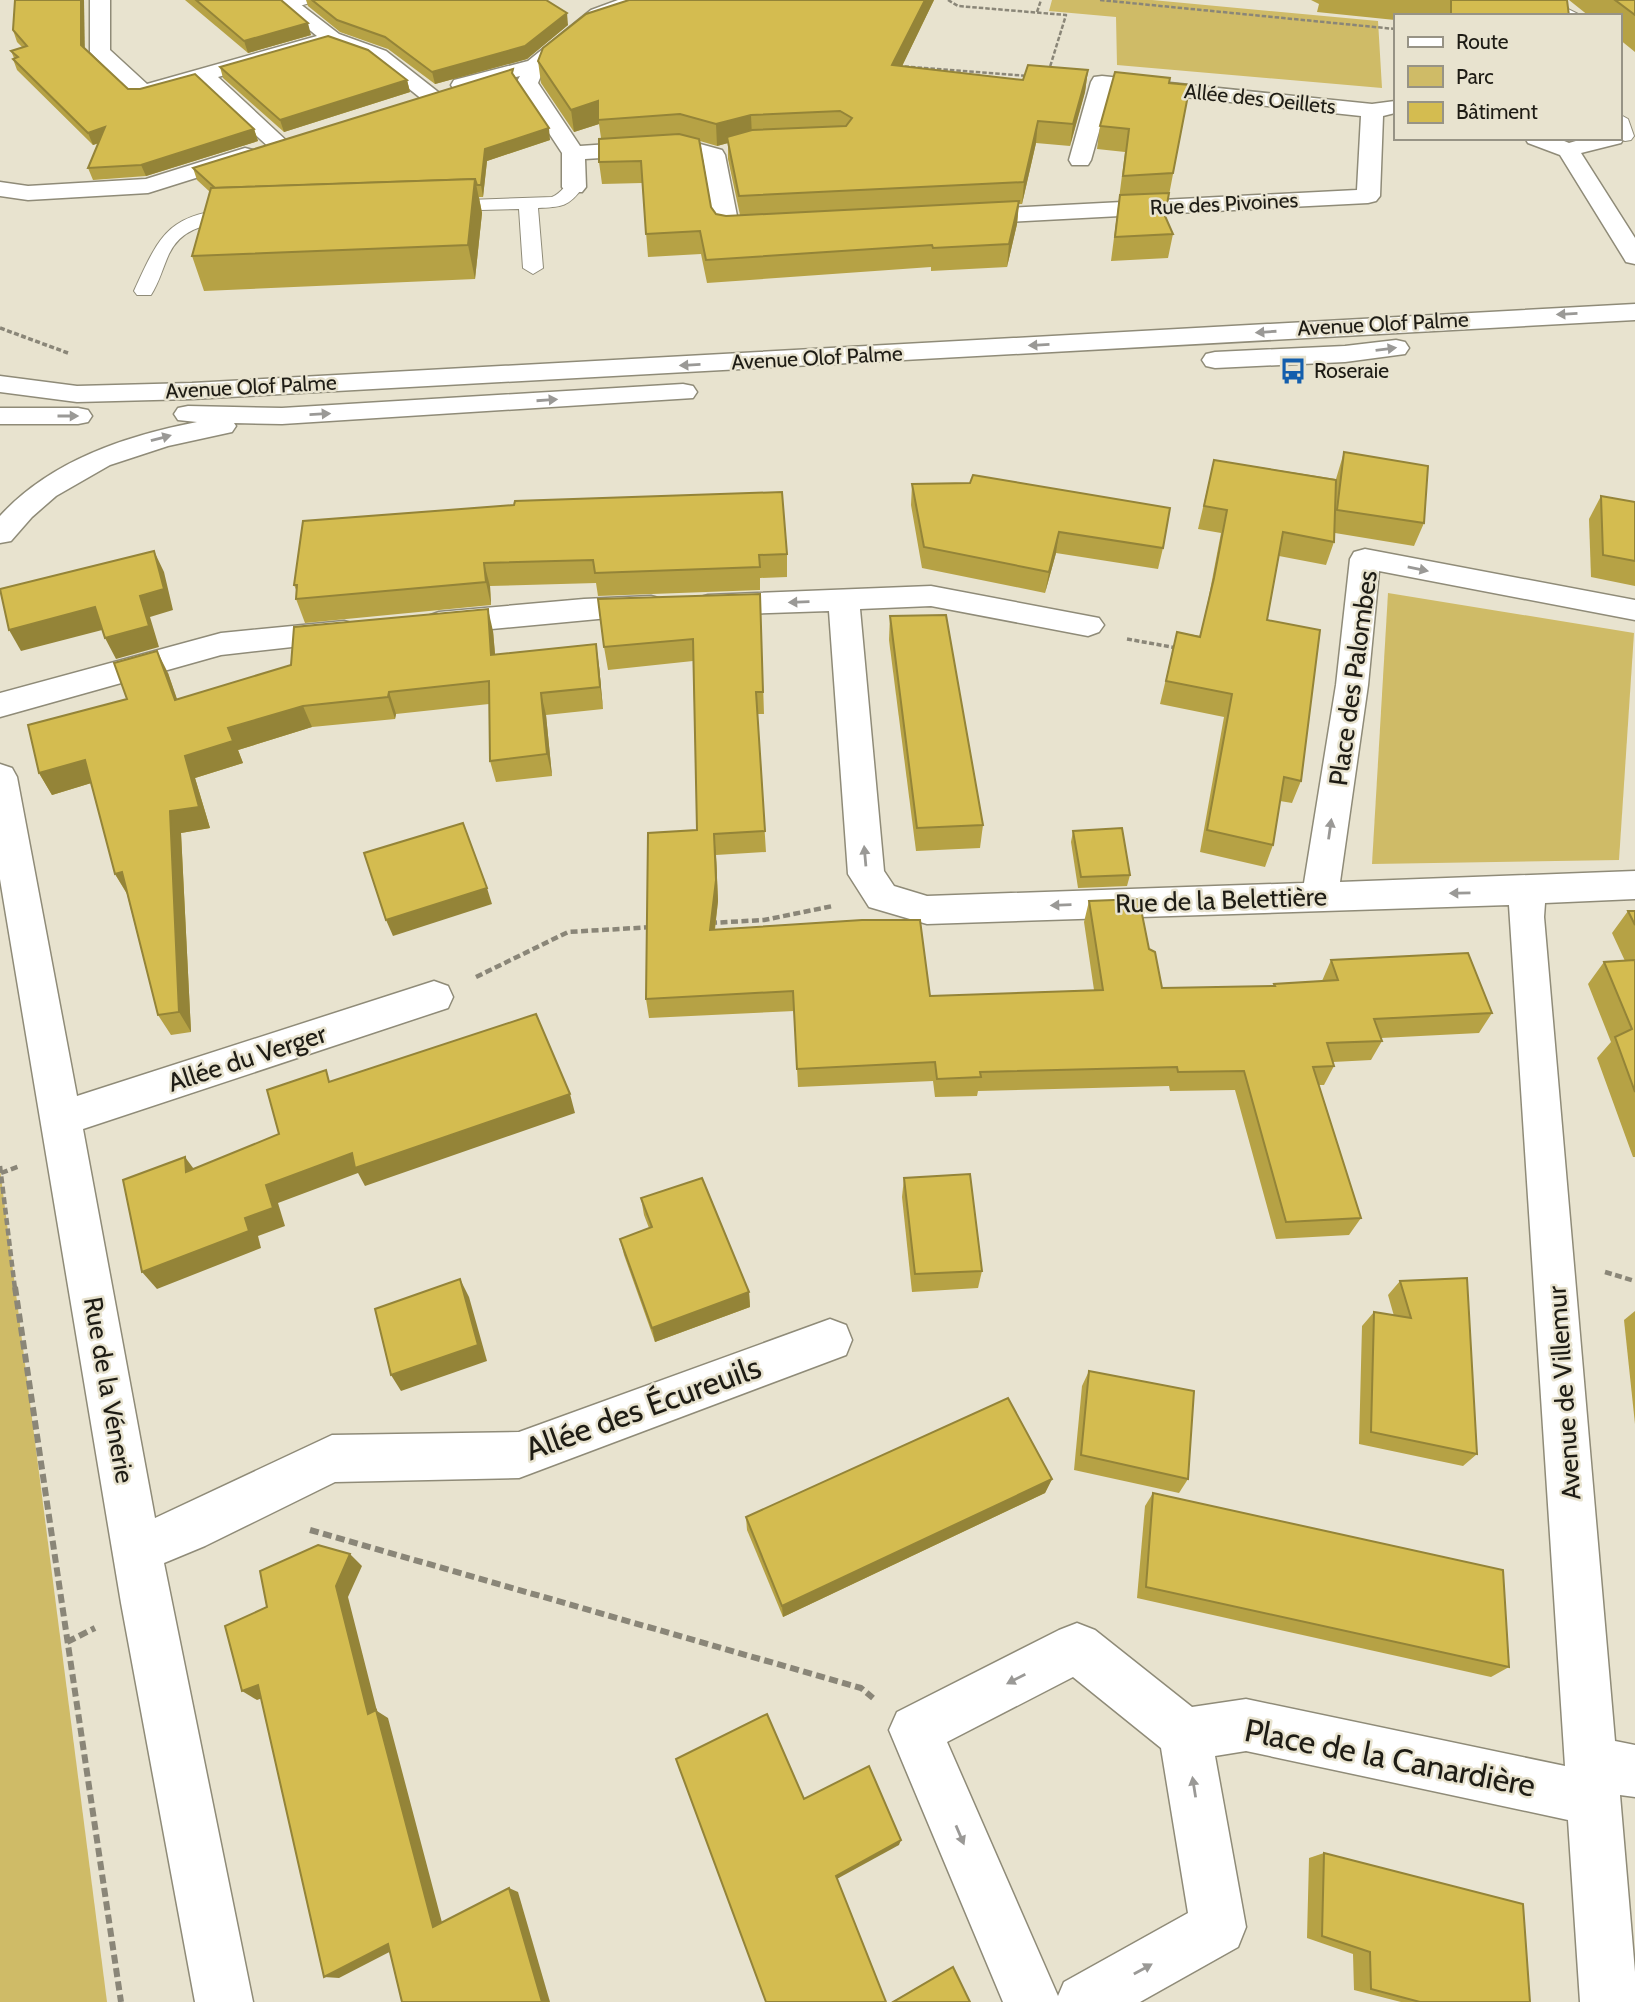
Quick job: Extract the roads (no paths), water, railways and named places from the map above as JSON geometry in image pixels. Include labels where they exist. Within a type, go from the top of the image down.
[{"type":"street","points":[[100,0],[100,52],[143,92],[332,38]]},
{"type":"street","points":[[292,1],[332,38],[379,55],[431,95]]},
{"type":"street","points":[[574,187],[573,153],[527,82],[536,65],[598,14],[628,1]]},
{"type":"street","points":[[405,103],[536,65]]},
{"type":"street","points":[[203,75],[279,144]]},
{"type":"street","name":"Allée des Oeillets","points":[[1080,160],[1102,82],[1384,109]]},
{"type":"street","name":"Rue des Pivoines","points":[[947,218],[1368,196],[1384,109]]},
{"type":"street","points":[[1,189],[28,193],[148,186],[304,136]]},
{"type":"street","points":[[1541,140],[1568,150],[1635,257]]},
{"type":"street","points":[[1568,150],[1600,140]]},
{"type":"street","points":[[573,153],[682,146],[720,154],[727,229],[782,226]]},
{"type":"street","name":"Avenue Olof Palme","points":[[0,384],[76,394],[192,391],[1635,312]]},
{"type":"street","name":"Avenue Olof Palme","points":[[935,376],[1278,358],[1455,342],[1604,334],[1635,335]]},
{"type":"street","name":"Avenue Olof Palme","points":[[0,416],[282,416],[715,390]]},
{"type":"street","points":[[0,534],[37,496],[113,452],[164,436],[282,416]]},
{"type":"street","name":"Place des Palombes","points":[[1320,896],[1352,685],[1365,559],[1635,610]]},
{"type":"street","points":[[409,625],[584,608],[931,596],[1088,625]]},
{"type":"street","name":"Rue de la Belettière","points":[[844,600],[866,874],[882,897],[928,910],[1528,890]]},
{"type":"street","points":[[0,705],[221,644],[369,629]]},
{"type":"street","name":"Rue de la Vénerie","points":[[0,777],[137,1549],[223,2002]]},
{"type":"street","points":[[1528,890],[1635,885]]},
{"type":"street","name":"Avenue de Villemur","points":[[1528,890],[1526,917],[1608,1778],[1609,2002]]},
{"type":"street","name":"Allée du Verger","points":[[60,1119],[434,997]]},
{"type":"street","name":"Allée des Écureuils","points":[[137,1549],[188,1529],[332,1459],[519,1455],[830,1340]]},
{"type":"street","points":[[1032,2002],[915,1730],[1077,1648],[1185,1734],[1217,1927],[1084,2002]]},
{"type":"street","name":"Place de la Canardière","points":[[1185,1734],[1246,1726],[1608,1778]]},
{"type":"lane","points":[[1527,0],[1542,2],[1569,14]]},
{"type":"lane","points":[[419,207],[554,202],[566,198],[574,187]]},
{"type":"lane","points":[[528,203],[533,268]]},
{"type":"lane","points":[[144,291],[166,242],[182,229],[215,215],[256,214]]},
{"type":"place","name":"Roseraie","points":[[1293,371]]}]
